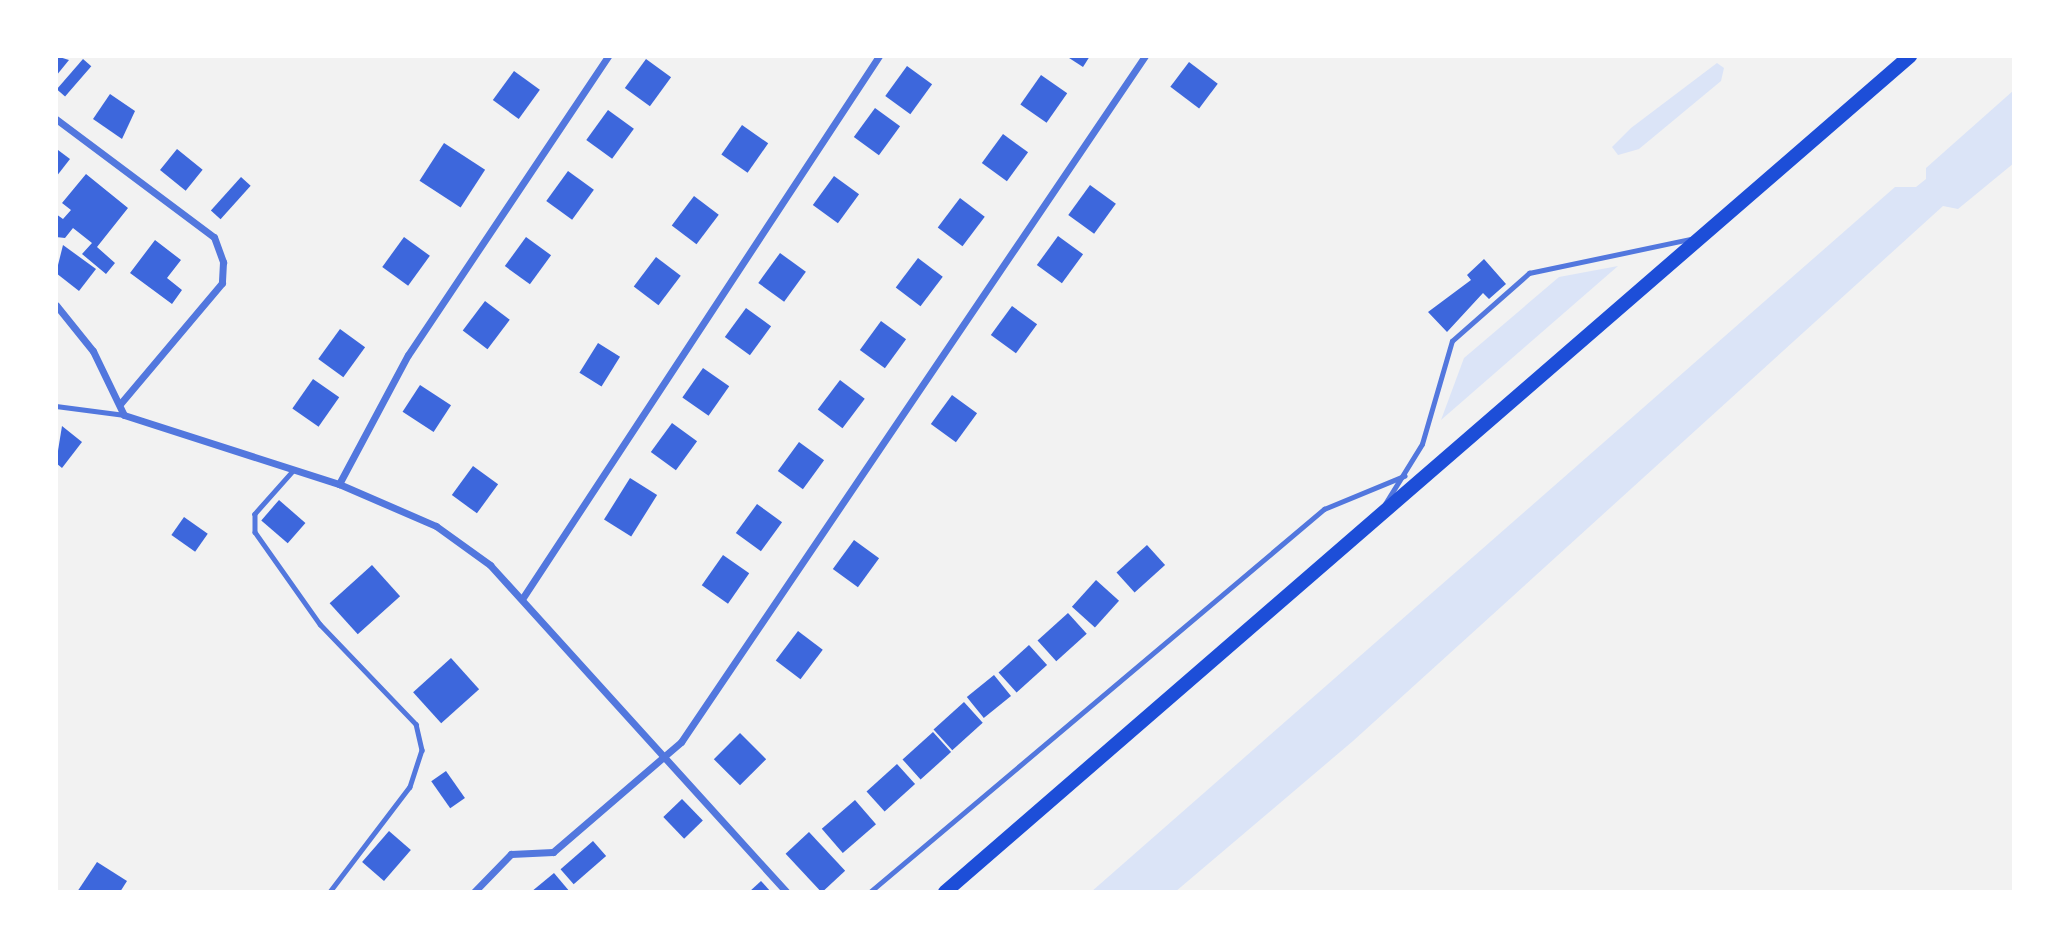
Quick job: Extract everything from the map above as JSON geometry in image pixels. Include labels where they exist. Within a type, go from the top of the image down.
[{"type":"highway","points":[[945,892],[1910,56]]},
{"type":"street","points":[[339,484],[408,355],[608,56]]},
{"type":"street","points":[[522,599],[878,56]]},
{"type":"street","points":[[474,892],[511,854],[553,852],[667,756],[788,592],[1145,56]]},
{"type":"street","points":[[56,119],[214,237],[223,262],[222,284],[121,404]]},
{"type":"street","points":[[56,305],[93,351],[124,415],[339,484],[436,526],[490,565],[667,756],[786,892]]},
{"type":"lane","points":[[1370,524],[1404,476],[1422,444],[1452,341],[1529,273],[1699,238]]},
{"type":"lane","points":[[56,406],[124,415]]},
{"type":"lane","points":[[294,470],[255,514],[255,532],[320,624],[416,724],[422,750],[410,787],[330,892]]},
{"type":"lane","points":[[870,892],[1324,509],[1404,476]]},
{"type":"shaded area","points":[[1717,63],[1724,68],[1721,81],[1639,149],[1618,155],[1612,147],[1631,128]]},
{"type":"shaded area","points":[[2014,90],[2014,163],[1958,209],[1943,206],[1353,741],[1175,892],[1091,892],[1895,187],[1916,187],[1926,179],[1926,168]]},
{"type":"shaded area","points":[[1618,266],[1441,420],[1464,358],[1559,277]]},
{"type":"building","points":[[56,56],[69,60],[56,76]]},
{"type":"building","points":[[1066,56],[1090,56],[1083,67]]},
{"type":"building","points":[[83,59],[91,66],[65,96],[57,89]]},
{"type":"building","points":[[646,59],[671,77],[650,106],[625,88]]},
{"type":"building","points":[[1189,62],[1218,84],[1199,108],[1170,87]]},
{"type":"building","points":[[907,66],[932,84],[910,114],[885,96]]},
{"type":"building","points":[[514,71],[540,90],[519,119],[493,100]]},
{"type":"building","points":[[1041,75],[1067,93],[1047,123],[1020,104]]},
{"type":"building","points":[[110,94],[135,111],[122,139],[93,119]]},
{"type":"building","points":[[875,108],[900,126],[879,155],[854,137]]},
{"type":"building","points":[[608,110],[634,129],[612,159],[586,140]]},
{"type":"building","points":[[742,125],[768,143],[748,173],[721,154]]},
{"type":"building","points":[[1003,134],[1028,152],[1007,181],[982,163]]},
{"type":"building","points":[[444,143],[485,170],[461,207],[419,181]]},
{"type":"building","points":[[177,149],[203,170],[186,191],[160,170]]},
{"type":"building","points":[[58,150],[70,159],[56,177],[56,153]]},
{"type":"building","points":[[568,171],[594,190],[572,220],[546,201]]},
{"type":"building","points":[[86,174],[128,208],[97,247],[115,263],[106,274],[82,254],[92,243],[73,228],[65,238],[56,237],[56,214],[63,219],[71,210],[62,203]]},
{"type":"building","points":[[834,176],[859,194],[838,223],[813,205]]},
{"type":"building","points":[[241,177],[251,186],[221,219],[211,210]]},
{"type":"building","points":[[1090,185],[1116,204],[1094,234],[1068,215]]},
{"type":"building","points":[[694,196],[719,215],[696,244],[672,226]]},
{"type":"building","points":[[960,198],[985,217],[962,246],[938,228]]},
{"type":"building","points":[[1058,236],[1083,254],[1062,283],[1037,265]]},
{"type":"building","points":[[404,237],[430,256],[408,286],[382,267]]},
{"type":"building","points":[[526,237],[551,255],[530,284],[505,266]]},
{"type":"building","points":[[155,240],[181,260],[167,278],[182,290],[172,304],[130,273]]},
{"type":"building","points":[[63,245],[96,269],[79,291],[56,273]]},
{"type":"building","points":[[780,253],[806,272],[784,302],[758,283]]},
{"type":"building","points":[[656,257],[681,276],[658,305],[634,287]]},
{"type":"building","points":[[918,258],[943,277],[920,306],[896,288]]},
{"type":"building","points":[[1484,259],[1506,284],[1489,299],[1483,293],[1447,332],[1428,312],[1471,280],[1467,275]]},
{"type":"building","points":[[485,301],[510,320],[487,349],[463,331]]},
{"type":"building","points":[[1012,306],[1037,324],[1016,353],[991,335]]},
{"type":"building","points":[[746,308],[771,326],[750,355],[725,337]]},
{"type":"building","points":[[881,321],[906,339],[885,368],[860,350]]},
{"type":"building","points":[[340,329],[365,347],[343,377],[318,359]]},
{"type":"building","points":[[598,343],[620,357],[602,386],[579,373]]},
{"type":"building","points":[[703,368],[729,386],[709,416],[682,397]]},
{"type":"building","points":[[313,379],[339,397],[319,427],[292,408]]},
{"type":"building","points":[[840,380],[865,399],[842,428],[818,410]]},
{"type":"building","points":[[420,385],[451,405],[434,432],[403,412]]},
{"type":"building","points":[[952,395],[977,413],[956,442],[931,424]]},
{"type":"building","points":[[672,423],[697,441],[676,470],[651,452]]},
{"type":"building","points":[[62,426],[82,442],[62,468],[56,463]]},
{"type":"building","points":[[799,442],[824,460],[803,489],[778,471]]},
{"type":"building","points":[[473,466],[498,484],[477,513],[452,495]]},
{"type":"building","points":[[630,478],[657,495],[631,537],[604,520]]},
{"type":"building","points":[[279,500],[305,523],[288,543],[261,520]]},
{"type":"building","points":[[757,504],[782,522],[761,551],[736,533]]},
{"type":"building","points":[[184,517],[208,534],[195,552],[171,535]]},
{"type":"building","points":[[854,540],[879,558],[858,587],[833,569]]},
{"type":"building","points":[[1147,545],[1165,565],[1135,592],[1117,572]]},
{"type":"building","points":[[723,555],[749,573],[728,604],[702,585]]},
{"type":"building","points":[[372,565],[400,596],[358,634],[330,603]]},
{"type":"building","points":[[1096,580],[1119,601],[1095,627],[1072,607]]},
{"type":"building","points":[[1068,613],[1087,634],[1056,661],[1038,640]]},
{"type":"building","points":[[798,631],[823,650],[800,679],[776,661]]},
{"type":"building","points":[[1029,645],[1047,665],[1017,692],[999,672]]},
{"type":"building","points":[[451,658],[479,689],[441,723],[413,692]]},
{"type":"building","points":[[994,675],[1011,696],[984,718],[967,697]]},
{"type":"building","points":[[964,702],[983,723],[952,750],[934,729]]},
{"type":"building","points":[[933,732],[951,752],[921,779],[903,759]]},
{"type":"building","points":[[740,733],[766,759],[740,785],[714,759]]},
{"type":"building","points":[[897,764],[915,784],[885,811],[867,791]]},
{"type":"building","points":[[446,771],[465,798],[450,808],[431,781]]},
{"type":"building","points":[[682,799],[703,821],[684,839],[663,817]]},
{"type":"building","points":[[855,800],[876,824],[843,853],[822,829]]},
{"type":"building","points":[[389,831],[411,850],[384,881],[362,862]]},
{"type":"building","points":[[809,832],[845,871],[821,892],[786,854]]},
{"type":"building","points":[[593,841],[606,856],[574,884],[561,869]]},
{"type":"building","points":[[97,862],[127,881],[120,892],[77,892]]},
{"type":"building","points":[[554,873],[570,892],[531,892]]},
{"type":"building","points":[[761,881],[771,892],[749,892]]}]
